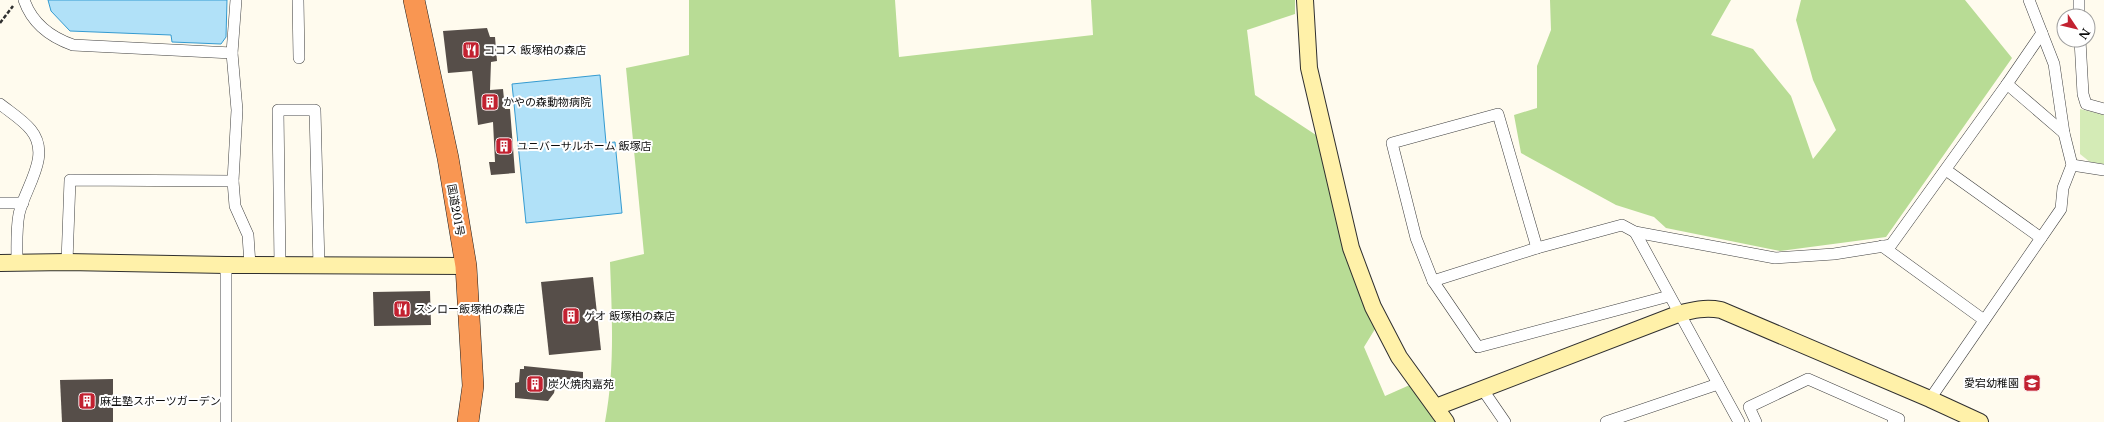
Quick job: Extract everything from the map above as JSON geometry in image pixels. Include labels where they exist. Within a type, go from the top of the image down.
[{"type":"highway","name":"国道201号","points":[[414,0],[448,158],[466,266],[473,386],[468,422]]},
{"type":"street","points":[[24,0],[37,23],[48,33],[61,41],[73,44],[232,53]]},
{"type":"street","points":[[236,0],[232,53],[237,110],[233,181],[235,206],[248,235],[250,265]]},
{"type":"street","points":[[298,0],[298,58]]},
{"type":"street","points":[[1305,0],[1308,68],[1351,248],[1373,307],[1399,357],[1446,422]]},
{"type":"street","points":[[1930,399],[2061,209],[2063,188],[2072,165],[2064,134],[2054,64],[2029,0]]},
{"type":"street","points":[[1433,281],[1537,248],[1622,225],[1635,232],[1775,258],[1834,254],[1891,245],[1946,170],[2042,33]]},
{"type":"street","points":[[2080,48],[2083,94],[2086,104],[2104,109]]},
{"type":"street","points":[[2007,84],[2064,134]]},
{"type":"street","points":[[0,104],[30,129],[36,138],[39,151],[38,164],[23,203],[17,226],[17,263]]},
{"type":"street","points":[[280,265],[278,110],[315,110],[318,266]]},
{"type":"street","points":[[1537,248],[1498,114],[1392,143],[1416,238],[1433,281],[1478,347],[1669,296]]},
{"type":"street","points":[[2072,165],[2104,170]]},
{"type":"street","points":[[1946,170],[2041,238]]},
{"type":"street","points":[[67,262],[70,180],[233,181]]},
{"type":"street","points":[[0,203],[23,203]]},
{"type":"street","points":[[1635,232],[1678,314],[1739,422]]},
{"type":"street","points":[[1882,246],[1984,320]]},
{"type":"street","points":[[0,263],[67,262],[226,266],[466,266]]},
{"type":"street","points":[[226,266],[226,422]]},
{"type":"street","points":[[1436,407],[1678,314],[1699,308],[1721,310],[1930,399],[1980,422]]},
{"type":"street","points":[[1756,422],[1749,407],[1808,379],[1899,419],[1893,422]]},
{"type":"street","points":[[1606,422],[1718,384]]},
{"type":"street","points":[[1483,390],[1505,422]]},
{"type":"path","points":[[0,23],[18,0]]},
{"type":"green space","points":[[689,0],[895,0],[899,57],[1093,35],[1091,0],[1295,0],[1295,14],[1247,30],[1255,95],[1316,135],[1345,255],[1375,329],[1364,347],[1385,396],[1412,384],[1437,422],[605,422],[612,362],[610,262],[644,254],[626,68],[689,55]]},
{"type":"green space","points":[[1550,0],[1731,0],[1711,35],[1753,49],[1791,96],[1813,159],[1836,130],[1813,80],[1796,20],[1801,0],[1965,0],[2012,58],[1886,237],[1780,251],[1666,228],[1654,217],[1616,205],[1521,153],[1514,115],[1537,108],[1537,66],[1551,30]]},
{"type":"green space","points":[[2080,109],[2104,115],[2104,164],[2090,162],[2080,154]]},
{"type":"water","points":[[48,0],[227,0],[226,37],[221,44],[172,42],[171,35],[70,31],[51,11]]},
{"type":"water","points":[[600,75],[606,143],[615,142],[622,213],[526,223],[512,84]]},
{"type":"building","points":[[487,28],[490,37],[495,37],[497,61],[491,62],[490,90],[503,89],[505,109],[510,109],[515,173],[491,175],[489,162],[495,162],[493,122],[478,125],[472,71],[448,73],[443,31]]},
{"type":"building","name":"ゲオ 飯塚柏の森店","points":[[593,277],[601,350],[549,355],[541,282]]},
{"type":"building","name":"スシロー飯塚柏の森店","points":[[430,291],[431,325],[374,326],[373,292]]},
{"type":"building","name":"炭火焼肉嘉苑","points":[[524,366],[583,372],[583,386],[556,383],[554,393],[548,401],[515,398],[515,383],[519,382],[520,369],[524,369]]},
{"type":"building","name":"麻生塾スポーツガーデン","points":[[113,379],[113,422],[62,422],[60,380]]},
{"type":"place","name":"ココス 飯塚柏の森店","points":[[471,50]]},
{"type":"place","name":"かやの森動物病院","points":[[490,102]]},
{"type":"place","name":"ユニバーサルホーム 飯塚店","points":[[504,146]]},
{"type":"place","name":"スシロー飯塚柏の森店","points":[[402,309]]},
{"type":"place","name":"ゲオ 飯塚柏の森店","points":[[571,316]]},
{"type":"place","name":"愛宕幼稚園","points":[[2032,383]]},
{"type":"place","name":"炭火焼肉嘉苑","points":[[535,384]]},
{"type":"place","name":"麻生塾スポーツガーデン","points":[[87,401]]}]
